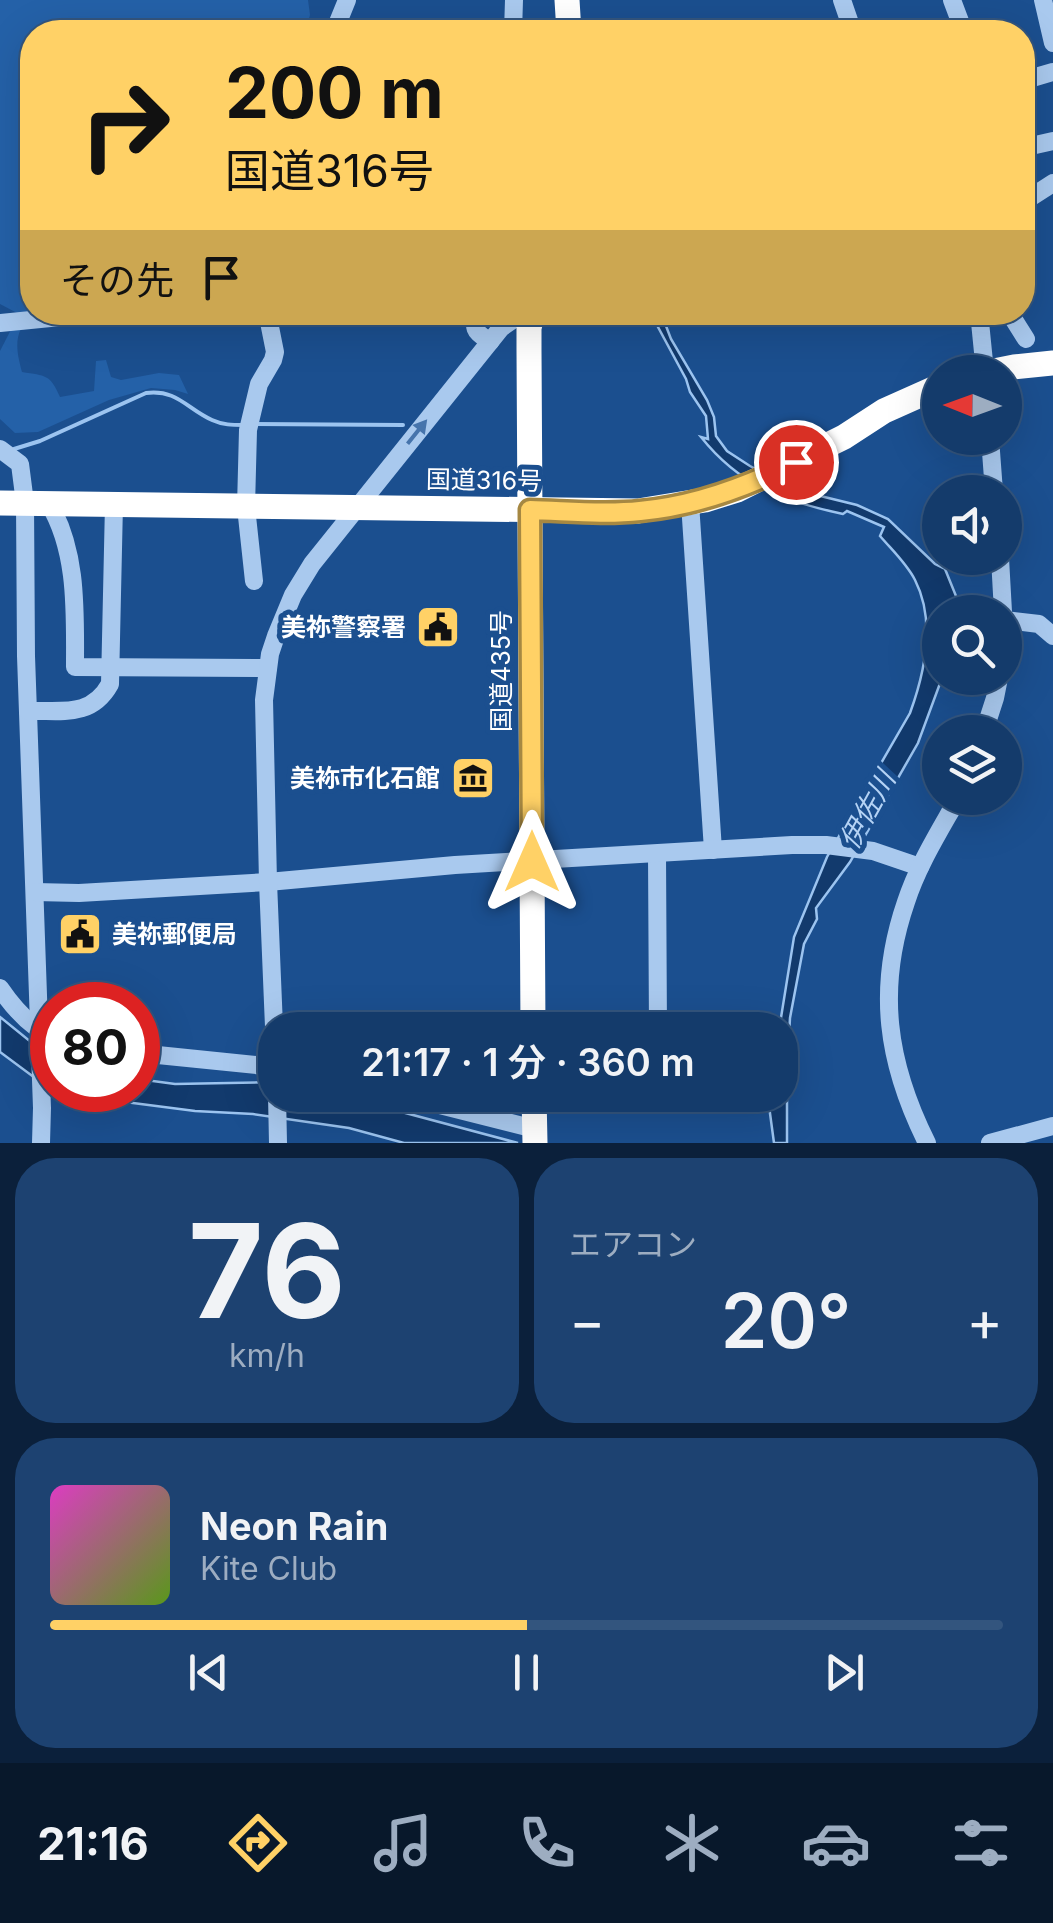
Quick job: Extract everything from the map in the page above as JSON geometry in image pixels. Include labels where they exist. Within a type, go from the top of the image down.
[{"type":"highway","name":"国道435号","points":[[531,325],[534,1012]]},
{"type":"highway","points":[[1022,365],[1053,363]]},
{"type":"highway","name":"国道316号","points":[[24,503],[638,512],[737,490],[922,394]]},
{"type":"street","points":[[1042,0],[1053,43]]},
{"type":"street","points":[[254,581],[246,507],[249,419],[273,360],[269,325]]},
{"type":"street","points":[[474,325],[476,332],[490,342]]},
{"type":"street","points":[[273,1012],[264,715],[268,668],[276,636],[293,594],[312,564],[505,325]]},
{"type":"street","points":[[981,325],[985,355]]},
{"type":"street","points":[[1017,325],[1026,340]]},
{"type":"street","points":[[0,448],[20,464],[24,503],[28,712],[42,982]]},
{"type":"street","points":[[24,503],[59,520],[75,590],[75,667],[268,668]]},
{"type":"street","points":[[690,503],[713,850]]},
{"type":"street","points":[[28,712],[90,707],[110,684],[114,504]]},
{"type":"street","points":[[1022,622],[1039,624],[1053,636]]},
{"type":"street","points":[[928,1143],[912,1114],[893,1052],[889,1022],[891,964],[906,901],[949,815]]},
{"type":"street","points":[[35,892],[268,882],[455,865],[826,845],[873,851],[920,868]]},
{"type":"street","points":[[657,854],[658,1012]]},
{"type":"street","points":[[0,988],[30,1020]]},
{"type":"street","points":[[160,1055],[258,1065]]},
{"type":"street","points":[[41,1143],[42,1112]]},
{"type":"street","points":[[456,1112],[535,1136]]},
{"type":"street","points":[[990,1143],[1053,1126]]},
{"type":"shaded area","points":[[0,0],[308,0],[309,20],[20,20],[20,325],[23,325],[18,355],[22,372],[46,377],[60,397],[94,391],[96,361],[106,360],[111,377],[121,380],[159,373],[179,375],[188,394],[151,388],[109,400],[38,432],[15,433],[0,419],[0,351],[19,314],[0,304]]},
{"type":"water","points":[[657,325],[666,325],[707,400],[716,436],[727,451],[796,490],[857,505],[888,519],[922,552],[922,575],[947,575],[956,595],[922,595],[922,600],[912,574],[880,536],[884,527],[847,511],[843,514],[782,497],[731,468],[701,437],[708,439],[706,416]]},
{"type":"water","name":"伊佐川","points":[[922,672],[922,695],[936,695],[928,715],[922,715],[918,743],[850,862],[816,908],[817,919],[804,944],[791,1012],[782,1012],[794,937],[827,857],[910,713]]},
{"type":"water","points":[[0,1017],[30,1041],[30,1074],[0,1052]]},
{"type":"water","points":[[160,1082],[258,1082],[258,1112],[402,1112],[518,1143],[404,1143],[349,1128],[253,1114],[160,1106]]},
{"type":"water","points":[[770,1112],[787,1112],[787,1143],[774,1143]]},
{"type":"waterway","points":[[14,449],[146,393],[174,397],[216,422],[244,425]]},
{"type":"waterway","points":[[253,424],[403,425]]},
{"type":"place","name":"美祢警察署","points":[[438,627]]},
{"type":"place","name":"美袮市化石館","points":[[473,778]]},
{"type":"place","name":"美祢郵便局","points":[[80,934]]},
{"type":"route","points":[[532,862],[530,510],[638,512],[665,508],[737,490],[796,462]]}]
